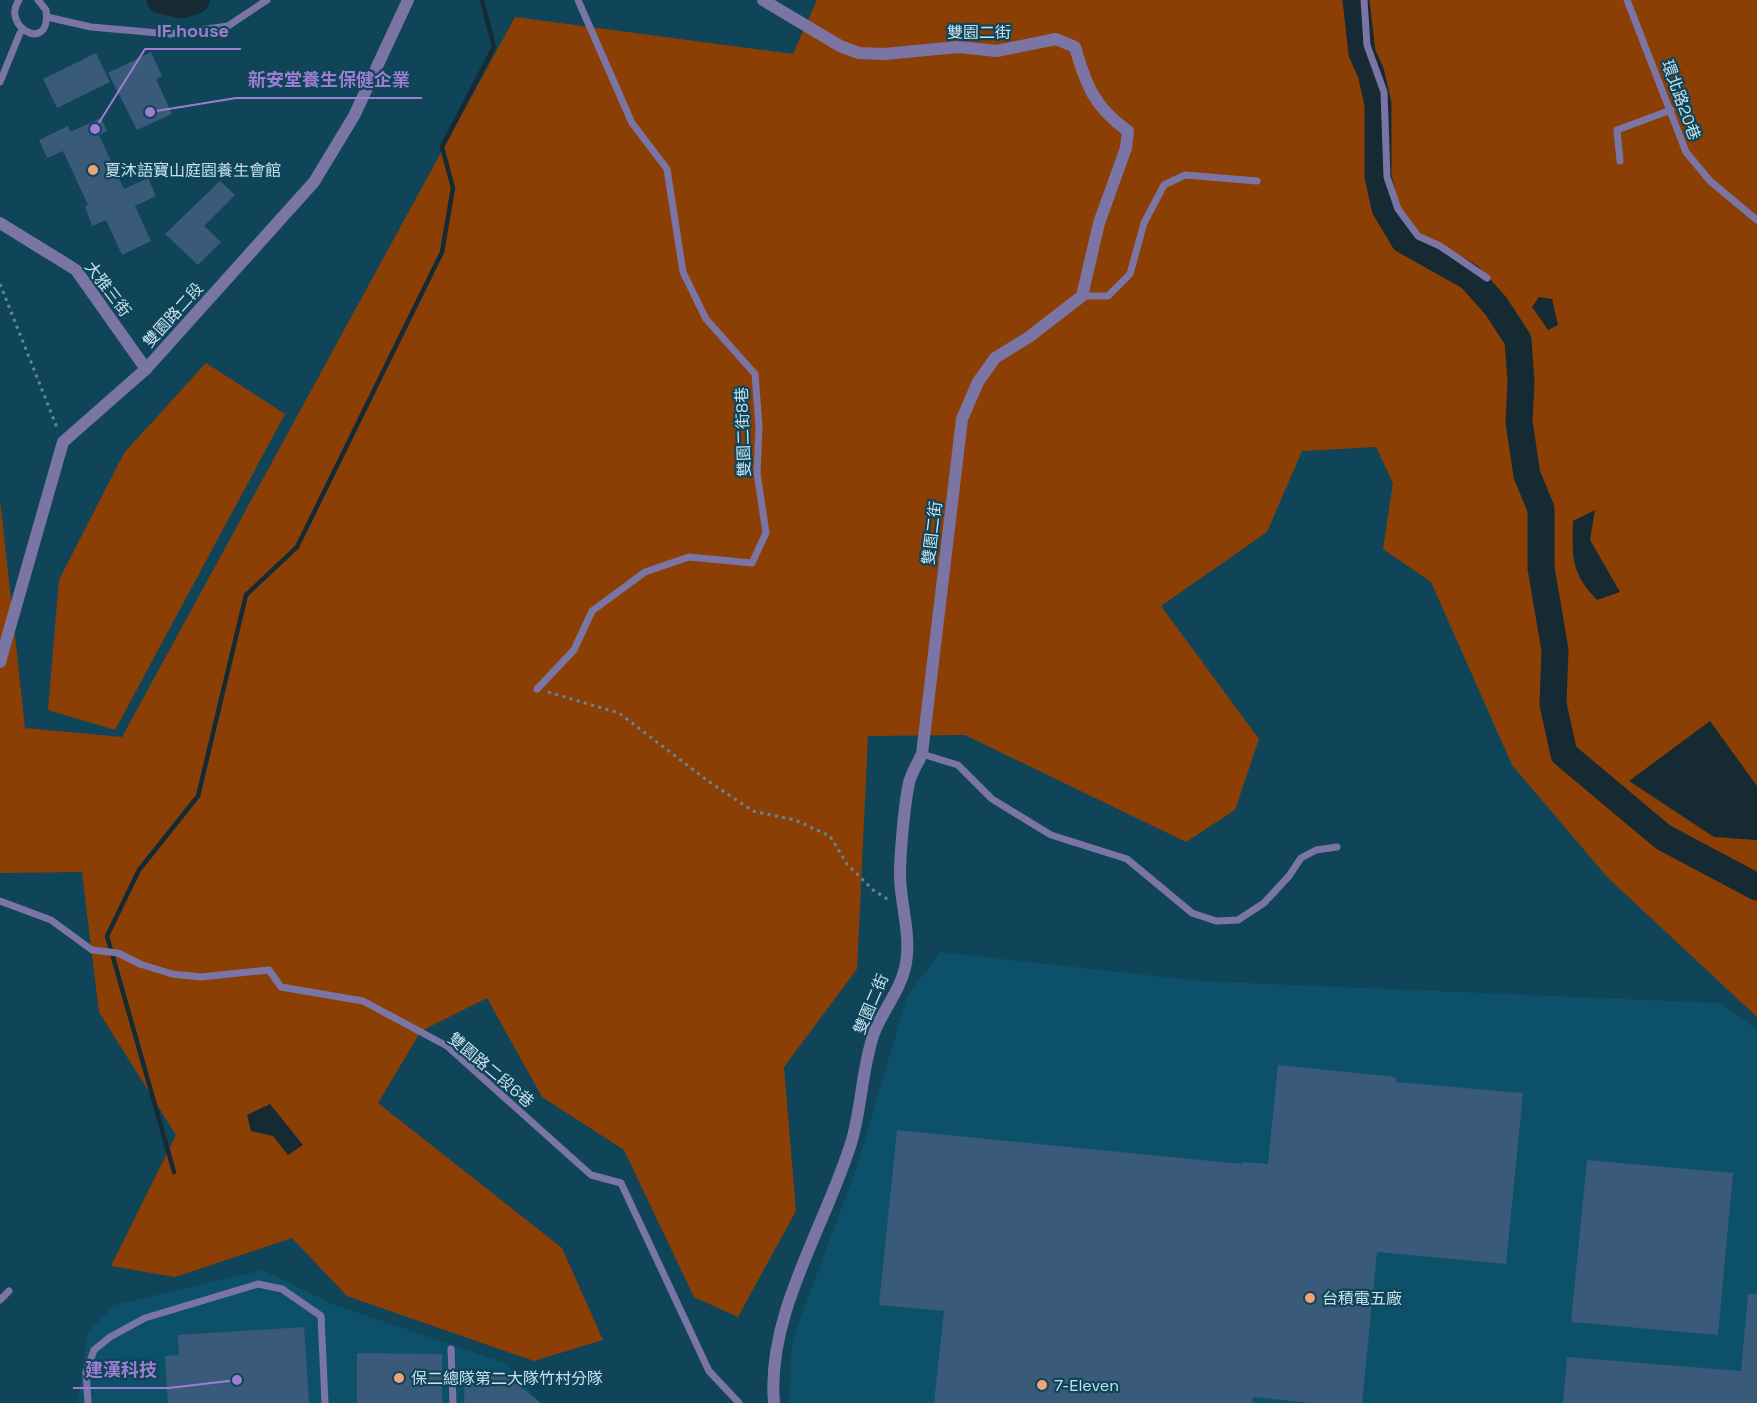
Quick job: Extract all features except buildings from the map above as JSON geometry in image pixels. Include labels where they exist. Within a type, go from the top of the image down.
[{"type":"street","name":"雙園路二段","points":[[63,442],[146,369],[314,182],[354,116],[408,0]]},
{"type":"street","name":"雙園二街","points":[[763,0],[840,46],[859,53],[884,54],[959,47],[997,51],[1056,39],[1074,47],[1084,82],[1110,118],[1128,131],[1126,148],[1099,223],[1082,296],[1043,327],[995,358],[978,382],[962,419],[922,754],[909,780],[906,805],[900,876],[908,944],[906,965],[874,1034],[852,1139],[790,1299],[777,1356],[773,1389],[774,1403]]},
{"type":"street","name":"大雅三街","points":[[0,223],[76,270],[146,369]]},
{"type":"street","points":[[0,662],[63,442]]},
{"type":"lane","points":[[19,0],[12,7],[10,19],[20,33]]},
{"type":"lane","points":[[20,33],[38,32],[46,23],[44,5],[38,0]]},
{"type":"lane","points":[[47,16],[90,27],[170,34],[228,26],[267,0]]},
{"type":"lane","name":"雙園二街8巷","points":[[537,689],[574,650],[592,611],[645,572],[689,557],[752,563],[766,533],[757,473],[759,427],[755,374],[706,319],[683,272],[667,169],[632,123],[578,0]]},
{"type":"lane","points":[[1364,0],[1367,45],[1384,92],[1387,177],[1398,209],[1418,236],[1440,246],[1487,278]]},
{"type":"lane","name":"環北路20巷","points":[[1627,0],[1686,152],[1710,181],[1757,220]]},
{"type":"lane","points":[[0,82],[20,33]]},
{"type":"lane","points":[[1620,161],[1617,130],[1671,110]]},
{"type":"lane","points":[[1082,296],[1107,296],[1130,274],[1144,223],[1164,185],[1185,175],[1257,181]]},
{"type":"lane","points":[[922,754],[958,765],[992,798],[1051,835],[1128,859],[1192,913],[1216,921],[1238,920],[1264,903],[1301,858],[1316,850],[1337,847]]},
{"type":"lane","name":"雙園路二段6巷","points":[[0,901],[42,916],[92,950],[118,953],[172,974],[201,977],[269,970],[281,987],[363,1001],[447,1046],[591,1175],[621,1184],[709,1371],[739,1403]]},
{"type":"lane","points":[[88,1403],[86,1372],[94,1350],[110,1337],[145,1318],[170,1309],[192,1305],[258,1284],[282,1289],[321,1316],[325,1403]]},
{"type":"lane","points":[[0,1300],[9,1291]]},
{"type":"lane","points":[[451,1349],[453,1403]]},
{"type":"path","points":[[0,284],[63,442]]},
{"type":"path","points":[[537,689],[619,713],[708,781],[753,811],[795,820],[830,836],[847,864],[873,890],[903,909]]},
{"type":"shaded area","points":[[817,0],[1757,0],[1757,1017],[1608,878],[1512,765],[1431,582],[1383,549],[1393,483],[1376,447],[1302,451],[1267,532],[1161,606],[1259,739],[1235,810],[1186,842],[965,735],[868,736],[857,969],[784,1067],[796,1211],[738,1317],[694,1297],[624,1150],[542,1097],[487,998],[421,1031],[378,1103],[562,1248],[603,1340],[534,1361],[347,1296],[292,1238],[175,1277],[111,1266],[176,1135],[99,1012],[82,872],[0,873],[0,499],[25,728],[122,737],[515,17],[793,54]]},
{"type":"shaded area","points":[[1539,297],[1552,299],[1558,325],[1548,330],[1532,307]]},
{"type":"shaded area","points":[[206,363],[285,414],[115,730],[48,710],[59,580],[124,453]]},
{"type":"shaded area","points":[[1595,510],[1590,540],[1620,592],[1597,600],[1582,581],[1573,555],[1573,521]]},
{"type":"shaded area","points":[[1710,721],[1757,786],[1757,840],[1714,837],[1629,781]]},
{"type":"shaded area","points":[[940,952],[1201,981],[1719,1003],[1757,1029],[1757,1403],[789,1403],[792,1341],[855,1172],[907,997]]},
{"type":"shaded area","points":[[270,1104],[303,1145],[288,1155],[273,1136],[251,1131],[247,1115]]},
{"type":"shaded area","points":[[263,1270],[330,1303],[505,1363],[541,1403],[78,1403],[87,1333],[114,1305]]},
{"type":"waterway","points":[[160,0],[183,5],[196,0]]},
{"type":"waterway","points":[[174,1172],[107,936],[139,870],[198,796],[246,595],[297,547],[442,252],[453,188],[442,147],[494,47],[482,0]]},
{"type":"waterway","points":[[1356,0],[1362,53],[1371,73],[1378,104],[1378,176],[1385,208],[1404,240],[1470,277],[1496,306],[1518,340],[1521,382],[1519,422],[1527,475],[1541,509],[1541,568],[1555,650],[1553,704],[1564,754],[1663,837],[1757,887]]},
{"type":"place","name":"新安堂養生保健企業","points":[[150,112]]},
{"type":"place","name":"IF house","points":[[95,129]]},
{"type":"place","name":"夏沐語寶山庭園養生會館","points":[[93,170]]},
{"type":"place","name":"台積電五廠","points":[[1310,1298]]},
{"type":"place","name":"保二總隊第二大隊竹村分隊","points":[[399,1378]]},
{"type":"place","name":"建漢科技","points":[[237,1380]]},
{"type":"place","name":"7-Eleven","points":[[1042,1385]]}]
